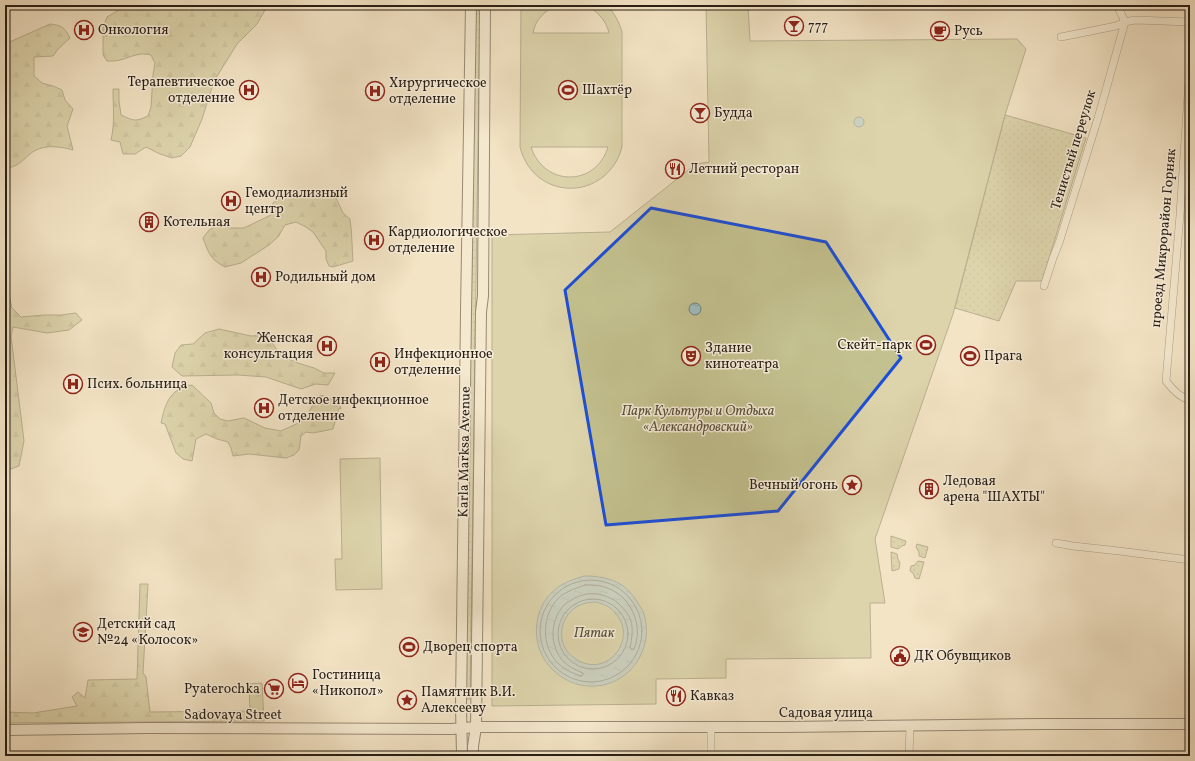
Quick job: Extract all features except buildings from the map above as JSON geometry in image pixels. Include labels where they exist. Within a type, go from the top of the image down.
[{"type":"main road","name":"Karla Marksa Avenue","points":[[462,756],[461,728],[466,296],[471,5]]},
{"type":"main road","name":"Karla Marksa Avenue","points":[[473,756],[476,727],[481,312],[483,296],[485,5]]},
{"type":"main road","name":"Садовая улица","points":[[461,728],[1190,724]]},
{"type":"main road","name":"Sadovaya Street","points":[[5,730],[148,728],[461,728]]},
{"type":"street","points":[[1117,5],[1125,22]]},
{"type":"street","points":[[1061,37],[1116,26],[1134,20],[1190,22]]},
{"type":"street","name":"Тенистый переулок","points":[[1044,286],[1092,138],[1125,22]]},
{"type":"street","name":"проезд Микрорайон Горняк","points":[[1190,66],[1180,215],[1166,381],[1174,391],[1185,399],[1190,400]]},
{"type":"street","points":[[1056,543],[1190,560]]},
{"type":"street","points":[[909,756],[910,726]]},
{"type":"street","points":[[711,727],[711,756]]},
{"type":"highlighted area","points":[[651,208],[826,242],[901,358],[778,511],[606,525],[565,290]]},
{"type":"green space","points":[[121,5],[268,5],[257,24],[237,44],[214,81],[202,119],[190,147],[181,156],[172,158],[146,147],[135,154],[123,154],[120,142],[111,140],[113,121],[113,89],[119,89],[121,115],[134,120],[148,116],[151,107],[155,63],[149,54],[141,54],[112,61],[107,61],[103,55],[103,28],[107,17],[119,10]]},
{"type":"green space","points":[[476,5],[480,5],[470,699],[465,699]]},
{"type":"green space","points":[[521,5],[558,5],[541,16],[534,28],[533,33],[609,33],[606,24],[600,16],[584,5],[607,5],[616,17],[622,32],[622,147],[614,165],[602,178],[587,186],[571,188],[554,186],[540,178],[528,165],[520,147]],"holes":[[[531,147],[608,147],[602,160],[593,170],[582,175],[570,177],[558,175],[547,170],[538,160]]]},
{"type":"green space","name":"Парк Культуры и Отдыха «Александровский»","points":[[706,5],[748,5],[750,41],[1017,39],[1026,49],[1005,115],[953,314],[875,539],[885,603],[870,603],[871,658],[726,659],[726,678],[656,679],[656,704],[492,706],[492,235],[610,232],[696,164],[709,162]]},
{"type":"green space","points":[[50,24],[63,28],[70,38],[53,56],[34,57],[34,76],[42,83],[62,90],[65,100],[73,109],[67,126],[73,150],[45,147],[30,154],[16,165],[5,168],[5,44]]},
{"type":"green space","points":[[1005,115],[1086,138],[1042,281],[1016,281],[999,321],[955,308]]},
{"type":"green space","points":[[326,193],[336,198],[343,213],[350,219],[353,261],[333,267],[329,266],[326,259],[326,251],[313,232],[296,222],[285,225],[278,237],[269,245],[241,263],[225,267],[213,259],[209,252],[203,238],[209,230],[218,225],[231,228],[244,228],[271,215],[273,203],[282,195]]},
{"type":"green space","points":[[5,275],[12,308],[21,317],[76,313],[82,320],[69,330],[47,333],[13,327],[11,336],[24,441],[19,466],[5,471]]},
{"type":"green space","points":[[219,329],[251,336],[267,335],[279,353],[286,358],[324,373],[335,373],[328,385],[316,384],[301,389],[266,377],[238,375],[182,376],[172,367],[175,353],[181,345],[193,344],[205,333]]},
{"type":"green space","points":[[192,385],[211,403],[214,413],[220,419],[228,421],[244,418],[265,428],[281,431],[305,420],[320,395],[327,397],[340,405],[341,409],[339,408],[333,429],[313,433],[306,432],[301,436],[299,450],[294,455],[286,458],[249,454],[233,456],[228,442],[206,434],[196,439],[192,461],[183,459],[176,453],[165,424],[161,423],[164,409],[174,393]]},
{"type":"green space","points":[[380,458],[382,589],[336,590],[335,559],[342,559],[340,459]]},
{"type":"green space","points":[[891,536],[906,541],[905,545],[898,549],[891,547]]},
{"type":"green space","points":[[917,544],[928,547],[925,558],[919,556],[919,552],[916,547]]},
{"type":"green space","points":[[891,552],[897,554],[900,563],[899,569],[892,571]]},
{"type":"green space","points":[[918,561],[924,562],[919,579],[915,578],[913,573],[910,571],[911,566],[915,565]]},
{"type":"green space","points":[[140,584],[148,584],[143,673],[146,677],[150,712],[250,711],[249,684],[262,683],[264,721],[5,723],[5,712],[33,713],[77,706],[72,697],[78,692],[85,698],[88,680],[137,679]]},
{"type":"water","points":[[857,117],[861,117],[863,118],[863,126],[857,127],[854,124],[854,120]]},
{"type":"water","points":[[693,303],[697,303],[701,309],[697,315],[693,315],[689,311],[689,307]]},
{"type":"water","points":[[584,576],[600,577],[614,581],[626,588],[643,611],[646,621],[646,638],[641,654],[633,666],[623,676],[610,683],[596,686],[582,685],[567,680],[554,671],[546,662],[537,641],[536,629],[538,618],[542,606],[548,596],[560,586]],"holes":[[[595,602],[608,606],[621,622],[623,633],[622,643],[616,653],[609,660],[599,664],[588,664],[576,659],[566,650],[563,643],[562,631],[565,619],[572,610],[585,603]]]},
{"type":"place","name":"777","points":[[794,26]]},
{"type":"place","name":"Онкология","points":[[84,30]]},
{"type":"place","name":"Русь","points":[[940,31]]},
{"type":"place","name":"Терапевтическое отделение","points":[[249,90]]},
{"type":"place","name":"Шахтёр","points":[[568,90]]},
{"type":"place","name":"Хирургическое отделение","points":[[375,91]]},
{"type":"place","name":"Будда","points":[[700,113]]},
{"type":"place","name":"Летний ресторан","points":[[675,169]]},
{"type":"place","name":"Гемодиализный центр","points":[[231,201]]},
{"type":"place","name":"Котельная","points":[[149,222]]},
{"type":"place","name":"Кардиологическое отделение","points":[[374,240]]},
{"type":"place","name":"Родильный дом","points":[[261,277]]},
{"type":"place","name":"Скейт-парк","points":[[926,345]]},
{"type":"place","name":"Женская консультация","points":[[327,346]]},
{"type":"place","name":"Здание кинотеатра","points":[[691,356]]},
{"type":"place","name":"Прага","points":[[970,356]]},
{"type":"place","name":"Инфекционное отделение","points":[[380,362]]},
{"type":"place","name":"Псих. больница","points":[[73,384]]},
{"type":"place","name":"Детское инфекционное отделение","points":[[264,408]]},
{"type":"place","name":"Вечный огонь","points":[[852,485]]},
{"type":"place","name":"Ледовая арена \"ШАХТЫ\"","points":[[929,489]]},
{"type":"place","name":"Детский сад №24 «Колосок»","points":[[83,632]]},
{"type":"place","name":"Дворец спорта","points":[[409,647]]},
{"type":"place","name":"ДК Обувщиков","points":[[900,656]]},
{"type":"place","name":"Гостиница «Никопол»","points":[[298,683]]},
{"type":"place","name":"Pyaterochka","points":[[274,689]]},
{"type":"place","name":"Кавказ","points":[[676,696]]},
{"type":"place","name":"Памятник В.И. Алексееву","points":[[407,700]]},
{"type":"park label","name":"Пятак","points":[[594,633]]}]
